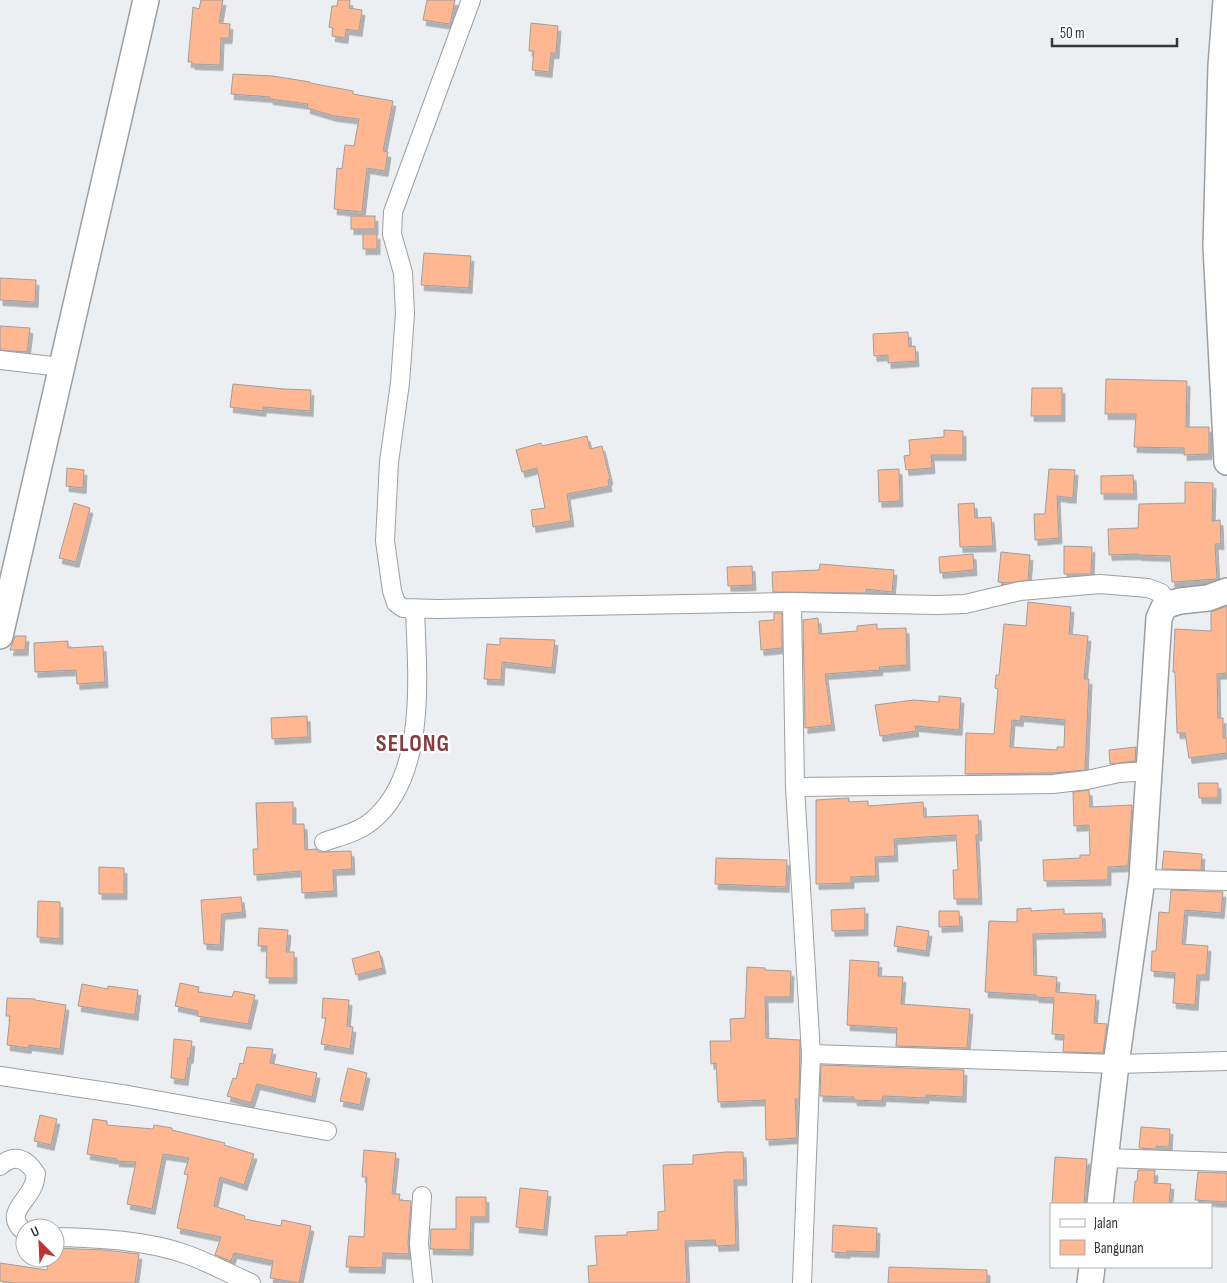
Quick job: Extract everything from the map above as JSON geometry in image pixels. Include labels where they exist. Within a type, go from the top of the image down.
[{"type":"street","points":[[0,633],[146,0]]},
{"type":"street","points":[[471,0],[393,212],[392,234],[403,273],[405,312],[400,382],[389,462],[385,541],[392,591],[396,603],[403,608],[448,609],[792,602],[937,605],[965,604],[1020,591],[1100,584],[1148,588],[1161,593],[1170,604]]},
{"type":"street","points":[[1226,0],[1216,246],[1224,326],[1227,462]]},
{"type":"street","points":[[0,360],[61,367]]},
{"type":"street","points":[[1100,1203],[1116,1064],[1142,879],[1159,618],[1164,607],[1170,604],[1208,598],[1227,591]]},
{"type":"street","points":[[792,602],[795,787],[811,1054],[802,1283]]},
{"type":"street","points":[[324,842],[351,833],[372,821],[385,807],[399,786],[410,755],[418,688],[415,608]]},
{"type":"street","points":[[795,787],[1065,784],[1119,773],[1149,771]]},
{"type":"street","points":[[1142,879],[1227,881]]},
{"type":"street","points":[[811,1054],[1116,1064],[1227,1061]]},
{"type":"street","points":[[0,1076],[128,1095],[327,1131]]},
{"type":"street","points":[[1105,1158],[1227,1162]]},
{"type":"street","points":[[0,1166],[6,1161],[14,1159],[24,1160],[36,1174],[33,1187],[17,1210],[16,1218]]},
{"type":"street","points":[[422,1196],[419,1244],[423,1283]]},
{"type":"street","points":[[65,1237],[110,1239],[187,1254],[251,1283]]},
{"type":"street","points":[[1090,1283],[1092,1268]]},
{"type":"building","points":[[201,0],[223,0],[219,23],[230,24],[229,38],[221,38],[220,65],[192,64],[192,62],[188,62],[193,7],[199,9]]},
{"type":"building","points":[[338,0],[350,0],[349,8],[362,10],[359,31],[346,29],[345,38],[332,36],[333,28],[329,27],[332,6],[337,6]]},
{"type":"building","points":[[427,0],[455,0],[450,24],[423,20]]},
{"type":"building","points":[[531,23],[558,26],[556,53],[551,53],[549,72],[532,70],[534,51],[529,51]]},
{"type":"building","points":[[233,74],[273,76],[310,82],[353,91],[353,94],[393,101],[383,151],[388,152],[385,171],[367,168],[362,212],[334,209],[337,168],[342,169],[345,145],[354,146],[359,119],[334,116],[307,108],[308,104],[270,99],[270,97],[231,94]]},
{"type":"building","points":[[351,216],[375,216],[375,229],[351,229]]},
{"type":"building","points":[[363,234],[377,234],[377,249],[363,249]]},
{"type":"building","points":[[424,253],[471,256],[469,288],[421,285]]},
{"type":"building","points":[[0,278],[36,280],[35,302],[0,300]]},
{"type":"building","points":[[0,326],[30,328],[27,352],[0,350]]},
{"type":"building","points":[[908,332],[909,347],[915,346],[916,361],[888,363],[888,355],[874,356],[873,334]]},
{"type":"building","points":[[1106,379],[1187,381],[1186,427],[1209,427],[1209,454],[1184,455],[1184,448],[1134,447],[1136,414],[1105,414]]},
{"type":"building","points":[[233,384],[311,390],[310,411],[263,407],[263,411],[230,407]]},
{"type":"building","points":[[1032,388],[1062,388],[1062,416],[1031,416]]},
{"type":"building","points":[[944,430],[963,431],[963,455],[931,455],[932,468],[906,470],[904,456],[910,455],[909,440],[944,437]]},
{"type":"building","points":[[587,436],[590,449],[602,446],[610,479],[608,480],[609,486],[567,494],[571,521],[533,527],[531,510],[545,508],[537,468],[522,472],[516,450],[541,443],[542,446]]},
{"type":"building","points":[[67,468],[84,470],[83,488],[66,486]]},
{"type":"building","points":[[899,469],[900,501],[879,502],[878,470]]},
{"type":"building","points":[[1049,469],[1075,470],[1073,498],[1057,496],[1059,538],[1035,540],[1034,514],[1045,514]]},
{"type":"building","points":[[1133,475],[1134,494],[1101,494],[1101,476]]},
{"type":"building","points":[[1185,482],[1213,483],[1212,521],[1220,520],[1221,544],[1215,544],[1217,579],[1172,582],[1170,556],[1109,555],[1108,529],[1138,528],[1139,504],[1185,503]]},
{"type":"building","points":[[74,503],[90,508],[76,562],[59,558]]},
{"type":"building","points":[[974,503],[975,518],[991,517],[993,546],[960,547],[958,504]]},
{"type":"building","points":[[1064,546],[1092,547],[1091,574],[1064,574]]},
{"type":"building","points":[[1001,552],[1030,555],[1028,580],[1009,583],[998,582]]},
{"type":"building","points":[[973,554],[974,570],[940,573],[939,557]]},
{"type":"building","points":[[820,564],[894,570],[892,592],[866,589],[866,593],[773,592],[772,572],[819,570]]},
{"type":"building","points":[[752,566],[753,585],[728,586],[727,567]]},
{"type":"building","points":[[1028,602],[1071,607],[1069,634],[1088,636],[1084,679],[1089,679],[1085,770],[1052,773],[965,774],[966,733],[994,734],[998,689],[995,688],[996,675],[999,675],[1004,624],[1026,626]],"holes":[[[1021,716],[1065,720],[1064,747],[1057,747],[1057,750],[1010,747],[1012,720],[1020,721]]]},
{"type":"building","points":[[1227,606],[1227,673],[1217,674],[1218,718],[1223,718],[1223,738],[1227,738],[1227,753],[1189,758],[1185,733],[1177,733],[1175,672],[1173,672],[1175,629],[1211,631],[1211,612]]},
{"type":"building","points":[[774,613],[782,613],[782,648],[761,650],[759,621],[774,620]]},
{"type":"building","points":[[818,618],[819,634],[857,631],[857,626],[877,624],[877,629],[906,628],[907,665],[879,667],[880,670],[825,674],[832,725],[805,728],[803,620]]},
{"type":"building","points":[[15,636],[26,636],[25,650],[10,650]]},
{"type":"building","points":[[500,638],[555,640],[552,668],[502,662],[501,680],[484,679],[487,644],[500,645]]},
{"type":"building","points":[[68,641],[68,648],[103,646],[105,682],[77,684],[76,670],[35,672],[34,643]]},
{"type":"building","points":[[939,696],[961,698],[959,730],[915,726],[916,731],[880,736],[875,705],[914,700],[939,702]]},
{"type":"building","points":[[307,716],[308,737],[272,739],[271,718]]},
{"type":"building","points":[[1136,747],[1135,761],[1110,764],[1109,750]]},
{"type":"building","points":[[1198,783],[1218,783],[1218,798],[1199,798]]},
{"type":"building","points":[[1089,790],[1090,807],[1132,805],[1128,866],[1108,867],[1108,880],[1044,881],[1043,860],[1080,858],[1080,855],[1090,855],[1089,825],[1074,826],[1073,792]]},
{"type":"building","points":[[849,798],[849,802],[868,801],[868,806],[923,802],[924,817],[978,815],[979,835],[976,835],[979,899],[954,899],[953,870],[958,870],[956,835],[894,839],[895,856],[875,857],[876,876],[851,877],[851,883],[816,884],[816,800]]},
{"type":"building","points":[[293,802],[293,824],[304,824],[305,850],[316,849],[318,852],[351,851],[352,869],[333,870],[334,891],[302,893],[301,871],[254,875],[253,849],[258,849],[256,803]]},
{"type":"building","points":[[1164,851],[1202,854],[1201,870],[1162,869]]},
{"type":"building","points":[[716,858],[787,860],[786,887],[715,884]]},
{"type":"building","points":[[99,867],[124,868],[124,894],[99,894]]},
{"type":"building","points":[[1171,890],[1223,892],[1221,913],[1185,910],[1182,944],[1208,946],[1206,975],[1197,975],[1195,1005],[1173,1003],[1175,973],[1151,971],[1152,951],[1156,951],[1159,912],[1169,913]]},
{"type":"building","points":[[241,897],[243,912],[222,914],[220,945],[204,944],[201,900]]},
{"type":"building","points":[[38,901],[60,902],[60,939],[37,937]]},
{"type":"building","points":[[865,908],[865,930],[832,931],[831,910]]},
{"type":"building","points":[[1031,908],[1031,911],[1064,909],[1064,914],[1102,913],[1103,932],[1033,934],[1034,975],[1057,977],[1056,992],[1096,995],[1094,1023],[1107,1024],[1103,1053],[1063,1052],[1064,1035],[1052,1034],[1054,998],[985,992],[989,921],[1017,922],[1017,909]]},
{"type":"building","points":[[939,911],[959,911],[960,926],[939,927]]},
{"type":"building","points":[[897,926],[929,931],[926,951],[894,946]]},
{"type":"building","points":[[259,928],[288,930],[286,952],[294,952],[294,978],[266,978],[267,946],[258,946]]},
{"type":"building","points":[[379,951],[383,968],[356,975],[352,959]]},
{"type":"building","points":[[850,960],[879,962],[878,976],[903,977],[901,1004],[970,1009],[967,1048],[896,1046],[897,1028],[847,1025]]},
{"type":"building","points":[[747,967],[791,971],[790,997],[765,997],[766,1038],[800,1040],[799,1099],[795,1099],[797,1138],[766,1140],[765,1100],[718,1102],[716,1063],[711,1064],[710,1041],[731,1041],[730,1019],[745,1018]]},
{"type":"building","points":[[180,983],[199,987],[198,992],[232,997],[234,991],[255,995],[248,1024],[197,1016],[198,1011],[175,1006]]},
{"type":"building","points":[[82,984],[108,989],[108,986],[138,990],[135,1015],[78,1006]]},
{"type":"building","points":[[7,998],[35,999],[66,1005],[60,1049],[29,1045],[28,1048],[7,1045],[10,1016],[6,1016]]},
{"type":"building","points":[[323,998],[349,1000],[347,1026],[353,1027],[350,1049],[321,1044],[326,1018],[322,1018]]},
{"type":"building","points":[[174,1039],[192,1041],[185,1080],[171,1078]]},
{"type":"building","points":[[247,1047],[273,1049],[270,1063],[317,1073],[312,1097],[257,1084],[251,1103],[227,1096],[233,1078],[236,1079],[240,1063],[243,1064]]},
{"type":"building","points":[[821,1065],[964,1070],[963,1097],[926,1095],[926,1098],[883,1096],[882,1101],[854,1100],[854,1097],[820,1096]]},
{"type":"building","points":[[348,1068],[367,1073],[360,1105],[340,1101]]},
{"type":"building","points":[[40,1115],[57,1119],[51,1145],[34,1141]]},
{"type":"building","points":[[93,1119],[107,1121],[107,1125],[153,1129],[154,1125],[172,1128],[172,1130],[225,1143],[224,1145],[254,1154],[244,1185],[220,1177],[214,1206],[245,1216],[244,1219],[281,1226],[282,1220],[311,1226],[299,1283],[270,1278],[273,1261],[234,1253],[231,1261],[215,1255],[221,1237],[177,1228],[188,1175],[184,1174],[189,1158],[163,1154],[152,1209],[127,1204],[136,1162],[116,1161],[117,1159],[87,1154]]},
{"type":"building","points":[[1141,1127],[1170,1129],[1169,1147],[1156,1146],[1156,1149],[1139,1148]]},
{"type":"building","points":[[364,1150],[396,1153],[392,1194],[400,1194],[399,1200],[411,1201],[409,1254],[383,1253],[382,1268],[346,1267],[349,1236],[364,1237],[367,1177],[362,1177]]},
{"type":"building","points":[[743,1152],[744,1180],[734,1180],[736,1245],[716,1246],[715,1240],[685,1241],[687,1283],[589,1283],[588,1266],[597,1265],[595,1236],[627,1235],[627,1232],[658,1230],[658,1212],[665,1211],[663,1165],[693,1164],[693,1155]]},
{"type":"building","points":[[1055,1157],[1087,1159],[1084,1203],[1052,1203]]},
{"type":"building","points":[[1138,1170],[1155,1170],[1154,1183],[1171,1184],[1169,1203],[1133,1203],[1135,1181],[1137,1181]]},
{"type":"building","points":[[1198,1172],[1227,1173],[1227,1202],[1195,1200]]},
{"type":"building","points":[[520,1188],[548,1191],[544,1230],[516,1227]]},
{"type":"building","points":[[456,1197],[486,1197],[486,1217],[471,1217],[470,1250],[430,1249],[431,1229],[456,1229]]},
{"type":"building","points":[[833,1225],[877,1228],[876,1252],[832,1252]]},
{"type":"building","points":[[65,1248],[139,1254],[135,1283],[14,1283],[0,1281],[0,1263],[15,1265],[15,1268],[47,1270],[47,1268],[65,1268]]},
{"type":"building","points":[[889,1267],[987,1270],[987,1283],[888,1283]]},
{"type":"district","name":"SELONG","points":[[413,743]]}]
